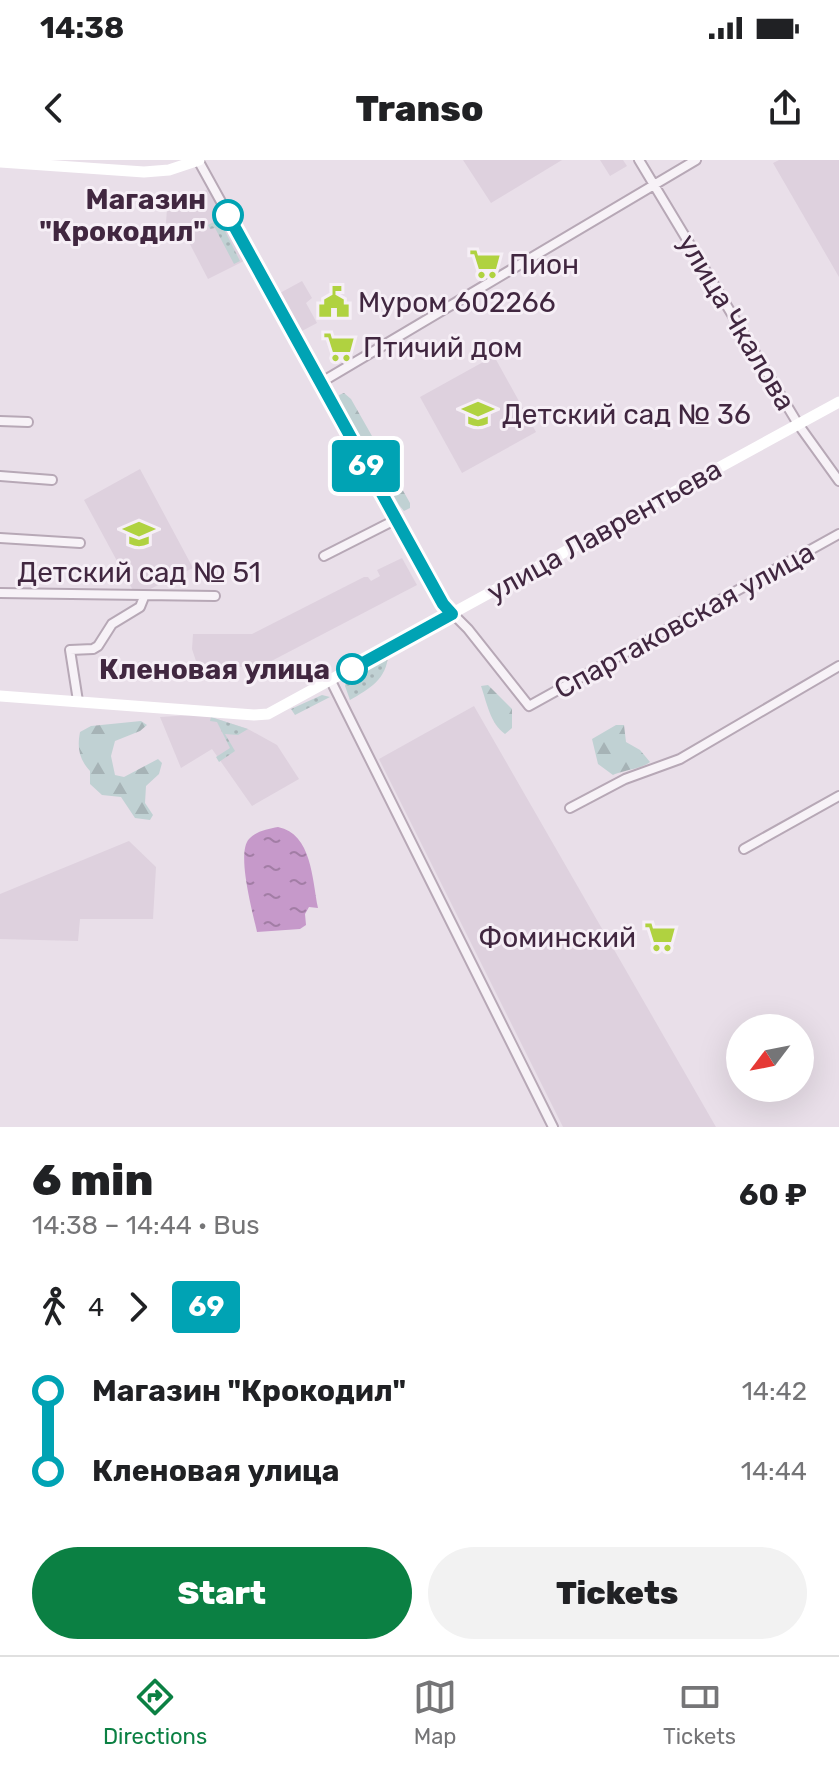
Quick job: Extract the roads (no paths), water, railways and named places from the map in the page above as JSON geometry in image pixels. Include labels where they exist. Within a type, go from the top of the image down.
[{"type":"street","points":[[0,162],[144,172],[169,170],[199,160],[395,520],[443,604],[452,614]]},
{"type":"street","name":"улица Чкалова","points":[[639,160],[798,424],[839,481]]},
{"type":"street","points":[[320,383],[696,160]]},
{"type":"street","name":"улица Лаврентьева","points":[[0,696],[268,714],[839,402]]},
{"type":"street","points":[[0,421],[28,422]]},
{"type":"street","points":[[0,476],[52,480]]},
{"type":"street","points":[[324,556],[395,520]]},
{"type":"street","name":"Спартаковская улица","points":[[452,614],[468,629],[529,706],[839,534]]},
{"type":"street","points":[[0,538],[80,543]]},
{"type":"street","points":[[0,593],[215,596]]},
{"type":"street","points":[[78,701],[70,650],[98,646],[112,624],[140,607],[144,597]]},
{"type":"street","points":[[570,808],[625,779],[680,759],[839,666]]},
{"type":"street","points":[[331,681],[553,1127]]},
{"type":"street","points":[[744,849],[839,796]]},
{"type":"water","points":[[278,827],[289,831],[304,848],[312,871],[318,908],[309,907],[305,914],[306,925],[300,929],[257,932],[247,884],[245,846],[255,834]]},
{"type":"place","name":"Магазин \"Крокодил\"","points":[[228,215]]},
{"type":"place","name":"Пион","points":[[485,264]]},
{"type":"place","name":"Муром 602266","points":[[334,302]]},
{"type":"place","name":"Птичий дом","points":[[339,347]]},
{"type":"place","name":"Детский сад № 36","points":[[478,414]]},
{"type":"place","name":"Детский сад № 51","points":[[139,534]]},
{"type":"place","name":"Кленовая улица","points":[[352,669]]},
{"type":"place","name":"Фоминский","points":[[660,937]]}]
